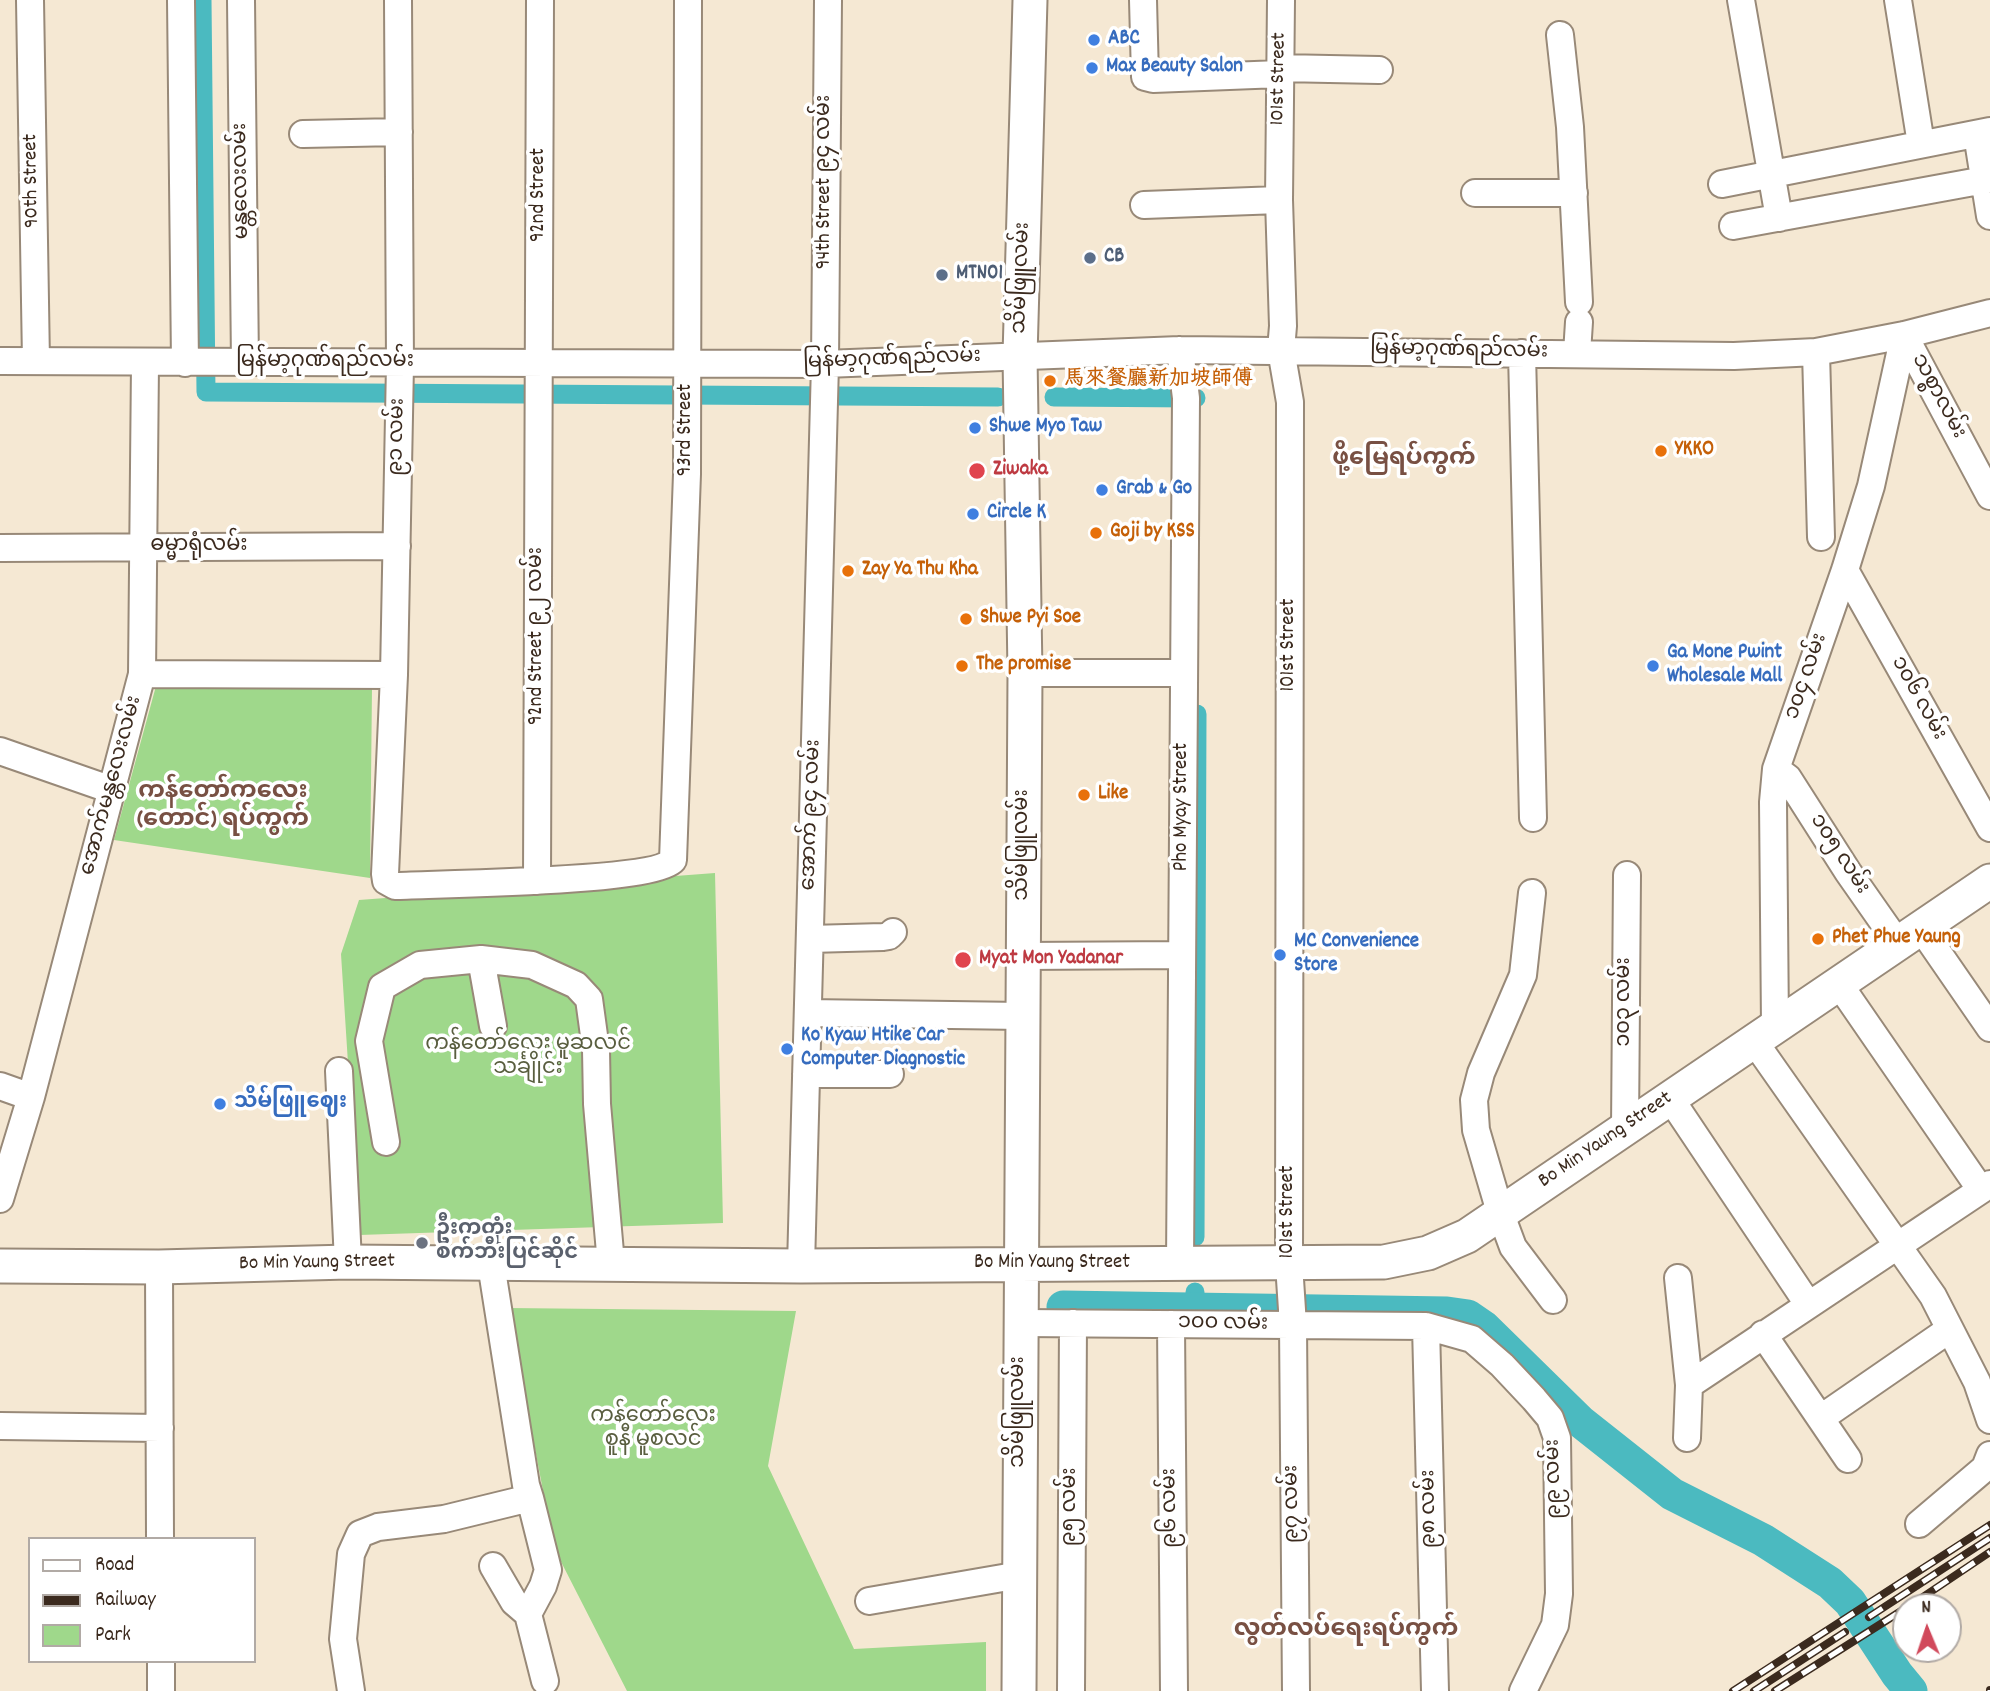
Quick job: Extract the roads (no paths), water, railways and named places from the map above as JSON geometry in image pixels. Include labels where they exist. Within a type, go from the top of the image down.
[{"type":"main road","name":"သိမ်ဖြူလမ်း","points":[[1019,1691],[1025,673],[1020,356],[1030,0]]},
{"type":"main road","name":"Bo Min Yaung Street","points":[[0,1266],[159,1267],[348,1262],[801,1266],[1180,1265],[1290,1277],[1384,1262],[1428,1253],[1467,1236],[1990,882]]},
{"type":"street","name":"90th Street","points":[[30,0],[36,361]]},
{"type":"street","points":[[181,0],[185,363]]},
{"type":"street","name":"မန္တလေးလမ်း","points":[[241,0],[245,363]]},
{"type":"street","name":"၉၁ လမ်း","points":[[398,0],[400,364],[394,675],[386,881],[395,886],[537,881]]},
{"type":"street","name":"92nd Street","points":[[539,400],[540,0]]},
{"type":"street","name":"93rd Street","points":[[537,881],[603,876],[663,866],[673,860],[687,435],[688,0]]},
{"type":"street","name":"94th Street ၉၄ လမ်း","points":[[825,364],[828,0]]},
{"type":"street","points":[[1143,0],[1145,77],[1153,79],[1280,71],[1379,70]]},
{"type":"street","name":"101st Street","points":[[1281,0],[1281,350],[1290,402],[1290,1277],[1293,1321]]},
{"type":"street","points":[[1741,0],[1779,218]]},
{"type":"street","points":[[1898,0],[1921,144]]},
{"type":"street","points":[[1560,35],[1574,193],[1579,312],[1577,353]]},
{"type":"street","points":[[303,134],[399,132]]},
{"type":"street","points":[[1722,184],[1984,132],[1990,216]]},
{"type":"street","points":[[1733,226],[1988,180]]},
{"type":"street","points":[[1475,193],[1574,193]]},
{"type":"street","points":[[1144,205],[1279,200]]},
{"type":"street","name":"မြန်မာ့ဂုဏ်ရည်လမ်း","points":[[0,361],[400,364],[540,351],[687,364],[825,364],[1180,350],[1734,356],[1816,352],[1904,335],[1990,313]]},
{"type":"street","name":"သစ္စာလမ်း","points":[[1904,335],[1990,496]]},
{"type":"street","name":"၁၀၄ လမ်း","points":[[1765,1034],[1776,769],[1871,486],[1904,335]]},
{"type":"street","name":"Pho Myay Street","points":[[1180,350],[1186,398],[1180,1265]]},
{"type":"street","points":[[1816,352],[1821,537]]},
{"type":"street","points":[[1522,353],[1533,818]]},
{"type":"street","name":"အောက်မန္တလေးလမ်း","points":[[0,1199],[31,1097],[142,674],[145,363]]},
{"type":"street","name":"အောက် ၉၄ လမ်း","points":[[801,1266],[825,364]]},
{"type":"street","name":"92nd Street ၉၂ လမ်း","points":[[537,881],[539,400]]},
{"type":"street","name":"ဓမ္မာရုံလမ်း","points":[[0,548],[397,547]]},
{"type":"street","name":"၁၀၆ လမ်း","points":[[1845,570],[1990,828]]},
{"type":"street","points":[[1025,673],[1184,673]]},
{"type":"street","points":[[142,674],[394,675]]},
{"type":"street","points":[[0,751],[112,790]]},
{"type":"street","name":"၁၀၅ လမ်း","points":[[1776,769],[1788,778],[1848,872],[1909,935],[1990,1028]]},
{"type":"street","name":"၁၀၃ လမ်း","points":[[1625,1129],[1627,875]]},
{"type":"street","points":[[1532,893],[1523,975],[1481,1073],[1474,1100],[1476,1130],[1513,1247],[1553,1300]]},
{"type":"street","points":[[810,939],[883,937],[893,932]]},
{"type":"street","points":[[1023,956],[1182,955]]},
{"type":"street","points":[[481,959],[493,1026]]},
{"type":"street","points":[[386,1142],[369,1041],[382,987],[420,965],[481,959],[532,965],[576,985],[589,999],[596,1050],[598,1117],[611,1264]]},
{"type":"street","points":[[1689,1385],[1986,1187],[1839,984]]},
{"type":"street","points":[[808,1013],[1023,1016]]},
{"type":"street","points":[[1765,1034],[1983,1378],[1990,1420]]},
{"type":"street","points":[[339,1072],[348,1262]]},
{"type":"street","points":[[806,1074],[890,1074]]},
{"type":"street","points":[[0,1086],[31,1097]]},
{"type":"street","points":[[1670,1098],[1808,1304]]},
{"type":"street","points":[[491,1264],[526,1485],[548,1570],[528,1614]]},
{"type":"street","points":[[159,1267],[160,1537]]},
{"type":"street","points":[[1678,1278],[1689,1385],[1687,1438]]},
{"type":"street","name":"၁၀၀ လမ်း","points":[[1021,1323],[1171,1324],[1293,1321],[1426,1326]]},
{"type":"street","name":"၉၇ လမ်း","points":[[1293,1321],[1296,1691]]},
{"type":"street","name":"၉၅ လမ်း","points":[[1071,1691],[1073,1323]]},
{"type":"street","name":"၉၆ လမ်း","points":[[1171,1324],[1174,1691]]},
{"type":"street","name":"၉၈ လမ်း","points":[[1426,1326],[1435,1691]]},
{"type":"street","name":"၉၉ လမ်း","points":[[1426,1326],[1472,1339],[1502,1365],[1534,1399],[1550,1418],[1557,1438],[1559,1594],[1555,1625],[1523,1691]]},
{"type":"street","points":[[1821,1418],[1950,1329]]},
{"type":"street","points":[[1763,1334],[1848,1459]]},
{"type":"street","points":[[0,1426],[160,1428]]},
{"type":"street","points":[[1919,1524],[1985,1468],[1990,1455]]},
{"type":"street","points":[[351,1691],[343,1639],[351,1554],[360,1534],[378,1527],[444,1519],[530,1498]]},
{"type":"street","points":[[493,1566],[514,1601],[528,1614],[545,1681]]},
{"type":"street","points":[[869,1601],[1020,1575]]},
{"type":"street","points":[[161,1663],[161,1691]]},
{"type":"waterway","points":[[202,0],[206,392],[998,397]]},
{"type":"waterway","points":[[1054,397],[1196,398]]},
{"type":"waterway","points":[[1195,1237],[1197,714]]},
{"type":"waterway","points":[[1195,1292],[1195,1308]]},
{"type":"waterway","points":[[1063,1307],[1447,1313],[1468,1316],[1484,1327],[1581,1422],[1672,1494],[1763,1540],[1830,1583],[1850,1602],[1911,1691]]},
{"type":"railway","points":[[1733,1691],[1990,1525]]},
{"type":"railway","points":[[1869,1617],[1990,1538]]},
{"type":"railway","points":[[1929,1593],[1990,1552]]},
{"type":"railway","points":[[1775,1691],[1892,1617]]},
{"type":"railway","points":[[1754,1691],[1845,1632]]},
{"type":"place","name":"ABC","points":[[1094,40]]},
{"type":"place","name":"Max Beauty Salon","points":[[1092,68]]},
{"type":"place","name":"CB","points":[[1090,258]]},
{"type":"place","name":"MTN01","points":[[942,275]]},
{"type":"place","name":"馬來餐廳新加坡師傅","points":[[1050,381]]},
{"type":"place","name":"Shwe Myo Taw","points":[[975,428]]},
{"type":"place","name":"YKKO","points":[[1661,451]]},
{"type":"place","name":"Ziwaka","points":[[977,471]]},
{"type":"place","name":"Grab & Go","points":[[1102,490]]},
{"type":"place","name":"Circle K","points":[[973,514]]},
{"type":"place","name":"Goji by KSS","points":[[1096,533]]},
{"type":"place","name":"Zay Ya Thu Kha","points":[[848,571]]},
{"type":"place","name":"Shwe Pyi Soe","points":[[966,619]]},
{"type":"place","name":"The promise","points":[[962,666]]},
{"type":"place","name":"Ga Mone Pwint Wholesale Mall","points":[[1653,666]]},
{"type":"place","name":"Like","points":[[1084,795]]},
{"type":"place","name":"Phet Phue Yaung","points":[[1818,939]]},
{"type":"place","name":"MC Convenience Store","points":[[1280,955]]},
{"type":"place","name":"Myat Mon Yadanar","points":[[963,960]]},
{"type":"place","name":"Ko Kyaw Htike Car Computer Diagnostic","points":[[787,1049]]},
{"type":"place","name":"သိမ်ဖြူဈေး","points":[[220,1104]]},
{"type":"place","name":"ဦးကတုံး စက်ဘီးပြင်ဆိုင်","points":[[422,1243]]},
{"type":"district","name":"ဖို့မြေရပ်ကွက်","points":[[1404,461]]},
{"type":"district","name":"ကန်တော်ကလေး (တောင်) ရပ်ကွက်","points":[[223,808]]},
{"type":"district","name":"လွတ်လပ်ရေးရပ်ကွက်","points":[[1346,1632]]},
{"type":"park label","name":"ကန်တော်လေး မူဆလင် သင်္ချိုင်း","points":[[528,1058]]},
{"type":"park label","name":"ကန်တော်လေး စူနီ မူစလင်","points":[[653,1430]]}]
